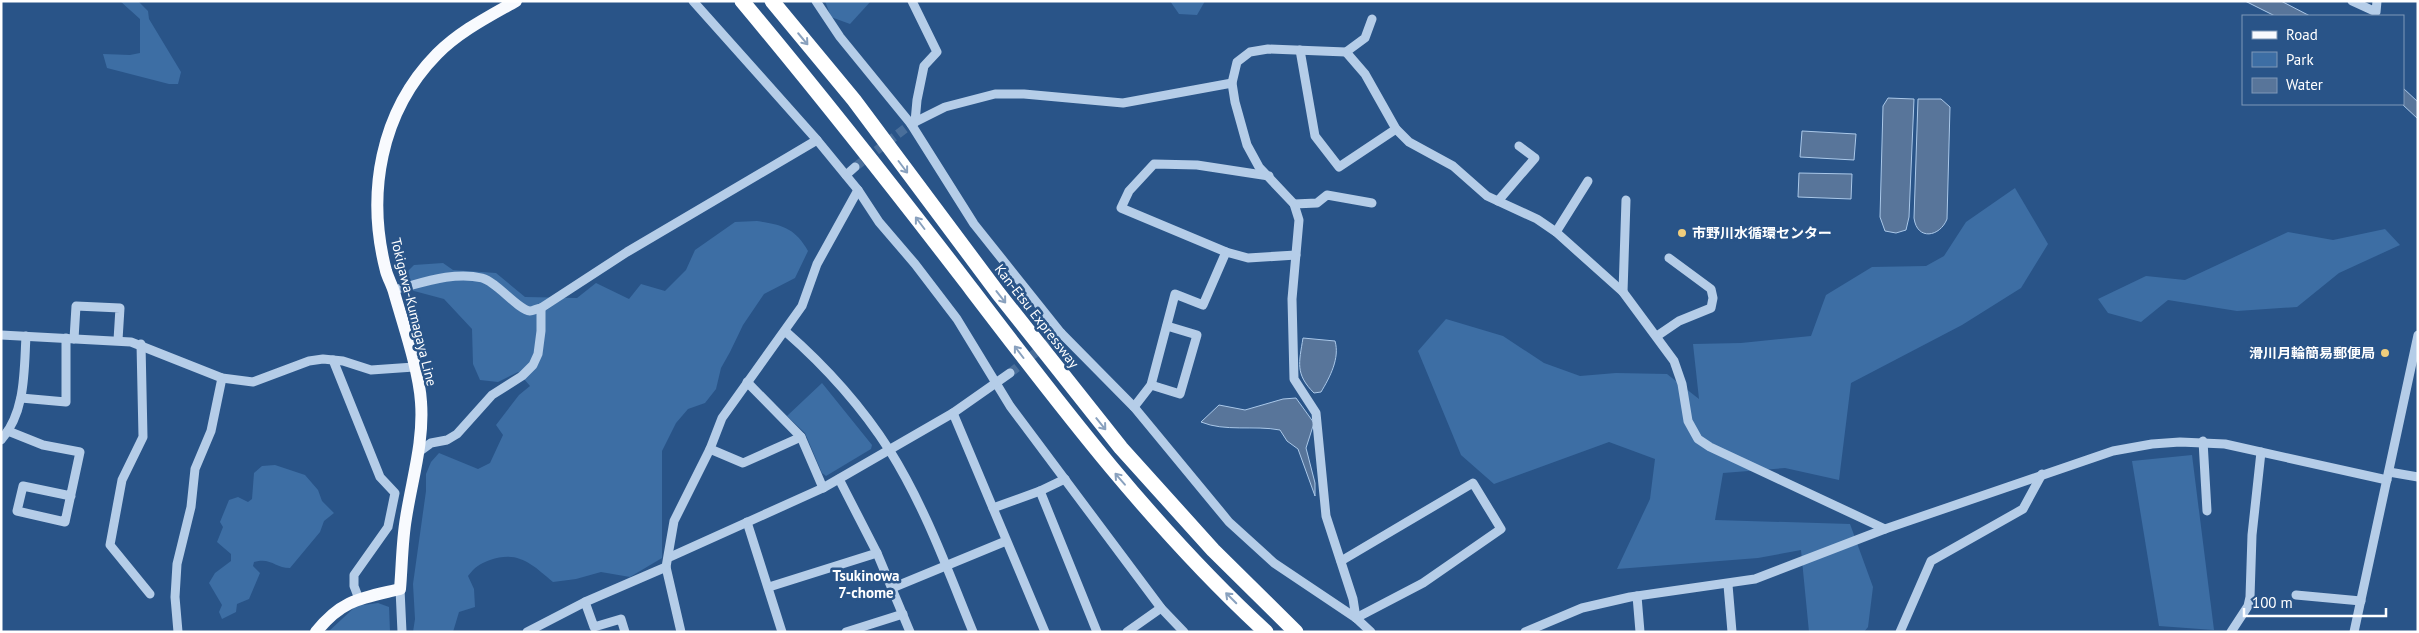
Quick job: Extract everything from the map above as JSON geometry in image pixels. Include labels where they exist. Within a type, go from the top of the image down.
[{"type":"highway","points":[[742,1],[898,193],[1041,383],[1104,460],[1199,565],[1266,632]]},
{"type":"highway","name":"Kan-Etsu Expressway","points":[[772,1],[854,100],[998,293],[1121,448],[1212,550],[1296,632]]},
{"type":"main road","name":"Tokigawa-Kumagaya Line","points":[[400,589],[405,520],[420,451],[421,402],[414,367],[394,290],[387,273],[380,240],[376,194],[381,163],[396,116],[415,81],[437,54],[469,27],[516,1]]},
{"type":"main road","points":[[316,632],[339,608],[359,599],[400,589]]},
{"type":"street","points":[[693,1],[817,140],[858,190],[879,222],[916,264],[957,319],[1010,406],[1161,608],[1184,632]]},
{"type":"street","points":[[816,1],[840,37],[913,123],[974,224],[1060,333],[1134,407],[1229,522],[1274,563],[1356,618],[1370,632]]},
{"type":"street","points":[[912,1],[937,52],[924,66],[913,123]]},
{"type":"street","points":[[2352,1],[2376,12],[2377,1]]},
{"type":"street","points":[[1356,618],[1353,599],[1326,516],[1316,413],[1294,379],[1292,299],[1299,220],[1294,204],[1259,166],[1247,146],[1234,102],[1232,83],[1237,62],[1250,52],[1268,49],[1346,52],[1364,38],[1372,19]]},
{"type":"street","points":[[1300,50],[1314,136],[1339,167],[1396,129]]},
{"type":"street","points":[[1346,52],[1365,74],[1396,129],[1409,142],[1453,166],[1488,196],[1537,219],[1556,232],[1623,292],[1658,336],[1674,361],[1682,384],[1688,421],[1698,439],[1710,447],[1885,528]]},
{"type":"street","points":[[913,123],[945,107],[995,94],[1024,94],[1123,103],[1232,83]]},
{"type":"street","points":[[394,290],[454,276],[475,277],[492,283],[530,311],[542,308],[627,252],[817,140]]},
{"type":"street","points":[[1498,201],[1535,158],[1519,146]]},
{"type":"street","points":[[1269,176],[1198,165],[1154,164],[1129,191],[1121,208],[1226,252],[1248,258],[1296,255]]},
{"type":"street","points":[[846,175],[855,166]]},
{"type":"street","points":[[1556,232],[1588,181]]},
{"type":"street","points":[[681,632],[666,568],[670,557],[674,521],[710,449],[722,418],[802,306],[817,264],[858,190]]},
{"type":"street","points":[[1294,204],[1317,203],[1327,195],[1372,203]]},
{"type":"street","points":[[1623,292],[1626,200]]},
{"type":"street","points":[[1134,407],[1151,385],[1175,294],[1202,304],[1226,252]]},
{"type":"street","points":[[1658,336],[1679,321],[1711,308],[1714,298],[1711,289],[1669,258]]},
{"type":"street","points":[[21,398],[66,402],[70,338],[76,306],[120,308],[118,340]]},
{"type":"street","points":[[420,451],[432,443],[447,440],[457,434],[492,394],[522,376],[533,365],[538,354],[542,331],[542,308]]},
{"type":"street","points":[[1151,385],[1180,394],[1197,335],[1167,326]]},
{"type":"street","points":[[785,331],[834,380],[890,451],[916,498],[973,632]]},
{"type":"street","points":[[1053,339],[1060,333]]},
{"type":"street","points":[[1,335],[118,340],[141,344],[222,378],[253,382],[309,361],[333,360],[371,370],[414,367]]},
{"type":"street","points":[[2354,632],[2418,335]]},
{"type":"street","points":[[1,440],[8,431],[21,398],[26,336]]},
{"type":"street","points":[[141,344],[143,437],[122,480],[110,545],[150,594]]},
{"type":"street","points":[[333,360],[380,477],[395,493],[388,528],[354,575],[354,586],[359,599]]},
{"type":"street","points":[[670,557],[823,488],[953,413],[998,384],[1010,373]]},
{"type":"street","points":[[178,632],[175,597],[177,564],[191,507],[195,469],[211,431],[222,378]]},
{"type":"street","points":[[747,382],[801,437],[823,488]]},
{"type":"street","points":[[953,413],[1045,632]]},
{"type":"street","points":[[8,431],[43,445],[80,452],[71,496],[65,522],[18,511],[23,486],[71,496]]},
{"type":"street","points":[[710,449],[743,463],[801,437]]},
{"type":"street","points":[[1526,632],[1582,608],[1637,596],[1755,580],[1885,528],[2042,474],[2113,451],[2152,444],[2203,441],[2388,476],[2418,477]]},
{"type":"street","points":[[2203,441],[2207,512]]},
{"type":"street","points":[[2231,632],[2248,606],[2250,597],[2252,535],[2261,452]]},
{"type":"street","points":[[1900,632],[1931,561],[2023,509],[2042,474]]},
{"type":"street","points":[[839,479],[877,553],[910,632]]},
{"type":"street","points":[[993,508],[1040,491],[1065,479]]},
{"type":"street","points":[[1341,561],[1473,483],[1501,528],[1423,582],[1356,618]]},
{"type":"street","points":[[1040,491],[1097,632]]},
{"type":"street","points":[[747,522],[782,632]]},
{"type":"street","points":[[892,588],[1006,541]]},
{"type":"street","points":[[769,587],[877,553]]},
{"type":"street","points":[[527,632],[585,602],[666,568]]},
{"type":"street","points":[[1728,585],[1732,632]]},
{"type":"street","points":[[400,589],[402,632]]},
{"type":"street","points":[[1637,596],[1640,632]]},
{"type":"street","points":[[2296,596],[2361,601]]},
{"type":"street","points":[[585,602],[594,627],[621,619],[625,632]]},
{"type":"street","points":[[1127,632],[1161,608]]},
{"type":"street","points":[[853,631],[903,614]]},
{"type":"green space","points":[[120,1],[138,1],[148,11],[149,19],[181,72],[178,84],[169,84],[107,68],[103,54],[130,55],[140,53],[140,19]]},
{"type":"green space","points":[[825,1],[871,1],[850,24],[831,17]]},
{"type":"green space","points":[[1170,1],[1205,1],[1197,15],[1179,14]]},
{"type":"green space","points":[[2015,188],[2048,244],[2021,288],[1962,325],[1851,383],[1839,480],[1785,468],[1723,473],[1715,520],[1850,524],[1873,587],[1868,627],[1864,632],[1809,632],[1801,550],[1758,558],[1617,569],[1650,499],[1655,459],[1609,442],[1494,484],[1461,455],[1418,351],[1446,319],[1503,336],[1544,363],[1580,376],[1616,373],[1667,374],[1699,399],[1693,344],[1741,343],[1811,336],[1826,295],[1872,267],[1926,266],[1944,256],[1966,222]]},
{"type":"green space","points":[[757,221],[781,226],[793,232],[808,251],[795,278],[764,294],[743,325],[721,368],[716,389],[705,403],[688,409],[676,423],[662,451],[662,558],[630,577],[601,572],[576,579],[553,582],[524,560],[500,557],[483,563],[468,576],[474,589],[475,607],[459,612],[453,632],[413,632],[415,619],[413,584],[426,491],[426,474],[431,462],[439,453],[478,469],[490,463],[503,435],[496,425],[519,395],[530,386],[518,372],[498,382],[480,380],[473,364],[472,329],[444,299],[414,291],[398,281],[414,265],[443,263],[453,270],[496,273],[525,297],[577,298],[596,283],[629,299],[641,284],[665,291],[686,270],[695,250],[735,222]]},
{"type":"green space","points":[[2385,229],[2400,245],[2339,273],[2297,307],[2237,311],[2168,300],[2141,322],[2108,313],[2098,299],[2146,276],[2185,280],[2288,232],[2333,240]]},
{"type":"green space","points":[[822,383],[872,445],[871,449],[826,476],[822,473],[805,433],[787,416]]},
{"type":"green space","points":[[2192,455],[2214,630],[2159,626],[2132,461]]},
{"type":"green space","points":[[275,465],[305,475],[318,490],[322,501],[334,513],[324,521],[320,532],[290,568],[265,561],[254,562],[253,566],[260,573],[249,599],[237,604],[236,612],[222,619],[219,612],[222,605],[209,583],[215,573],[231,561],[231,554],[217,542],[223,527],[220,522],[229,500],[238,497],[248,502],[252,499],[254,473],[262,466]]},
{"type":"green space","points":[[378,603],[389,607],[390,632],[328,632],[356,606]]},
{"type":"water","points":[[2245,1],[2281,1],[2308,15],[2273,15]]},
{"type":"water","points":[[2404,89],[2418,102],[2418,119],[2403,105]]},
{"type":"water","points":[[1888,98],[1914,99],[1909,217],[1906,230],[1896,233],[1885,231],[1880,217],[1883,106]]},
{"type":"water","points":[[1918,99],[1941,99],[1950,107],[1947,219],[1939,230],[1929,234],[1919,230],[1914,218]]},
{"type":"water","points":[[1802,131],[1856,134],[1854,160],[1800,157]]},
{"type":"water","points":[[1799,173],[1852,174],[1851,199],[1798,197]]},
{"type":"water","points":[[1303,338],[1335,341],[1335,361],[1331,374],[1321,392],[1314,393],[1301,374],[1300,361]]},
{"type":"water","points":[[1296,398],[1314,423],[1306,448],[1315,483],[1315,496],[1298,449],[1287,441],[1280,430],[1220,427],[1201,422],[1219,405],[1245,410],[1283,399]]},
{"type":"tunnel","points":[[855,167],[911,124]]},
{"type":"tunnel","points":[[1010,373],[1053,339]]},
{"type":"place","name":"市野川水循環センター","points":[[1682,233]]},
{"type":"place","name":"滑川月輪簡易郵便局","points":[[2385,353]]},
{"type":"district","name":"Tsukinowa 7-chome","points":[[866,584]]}]
